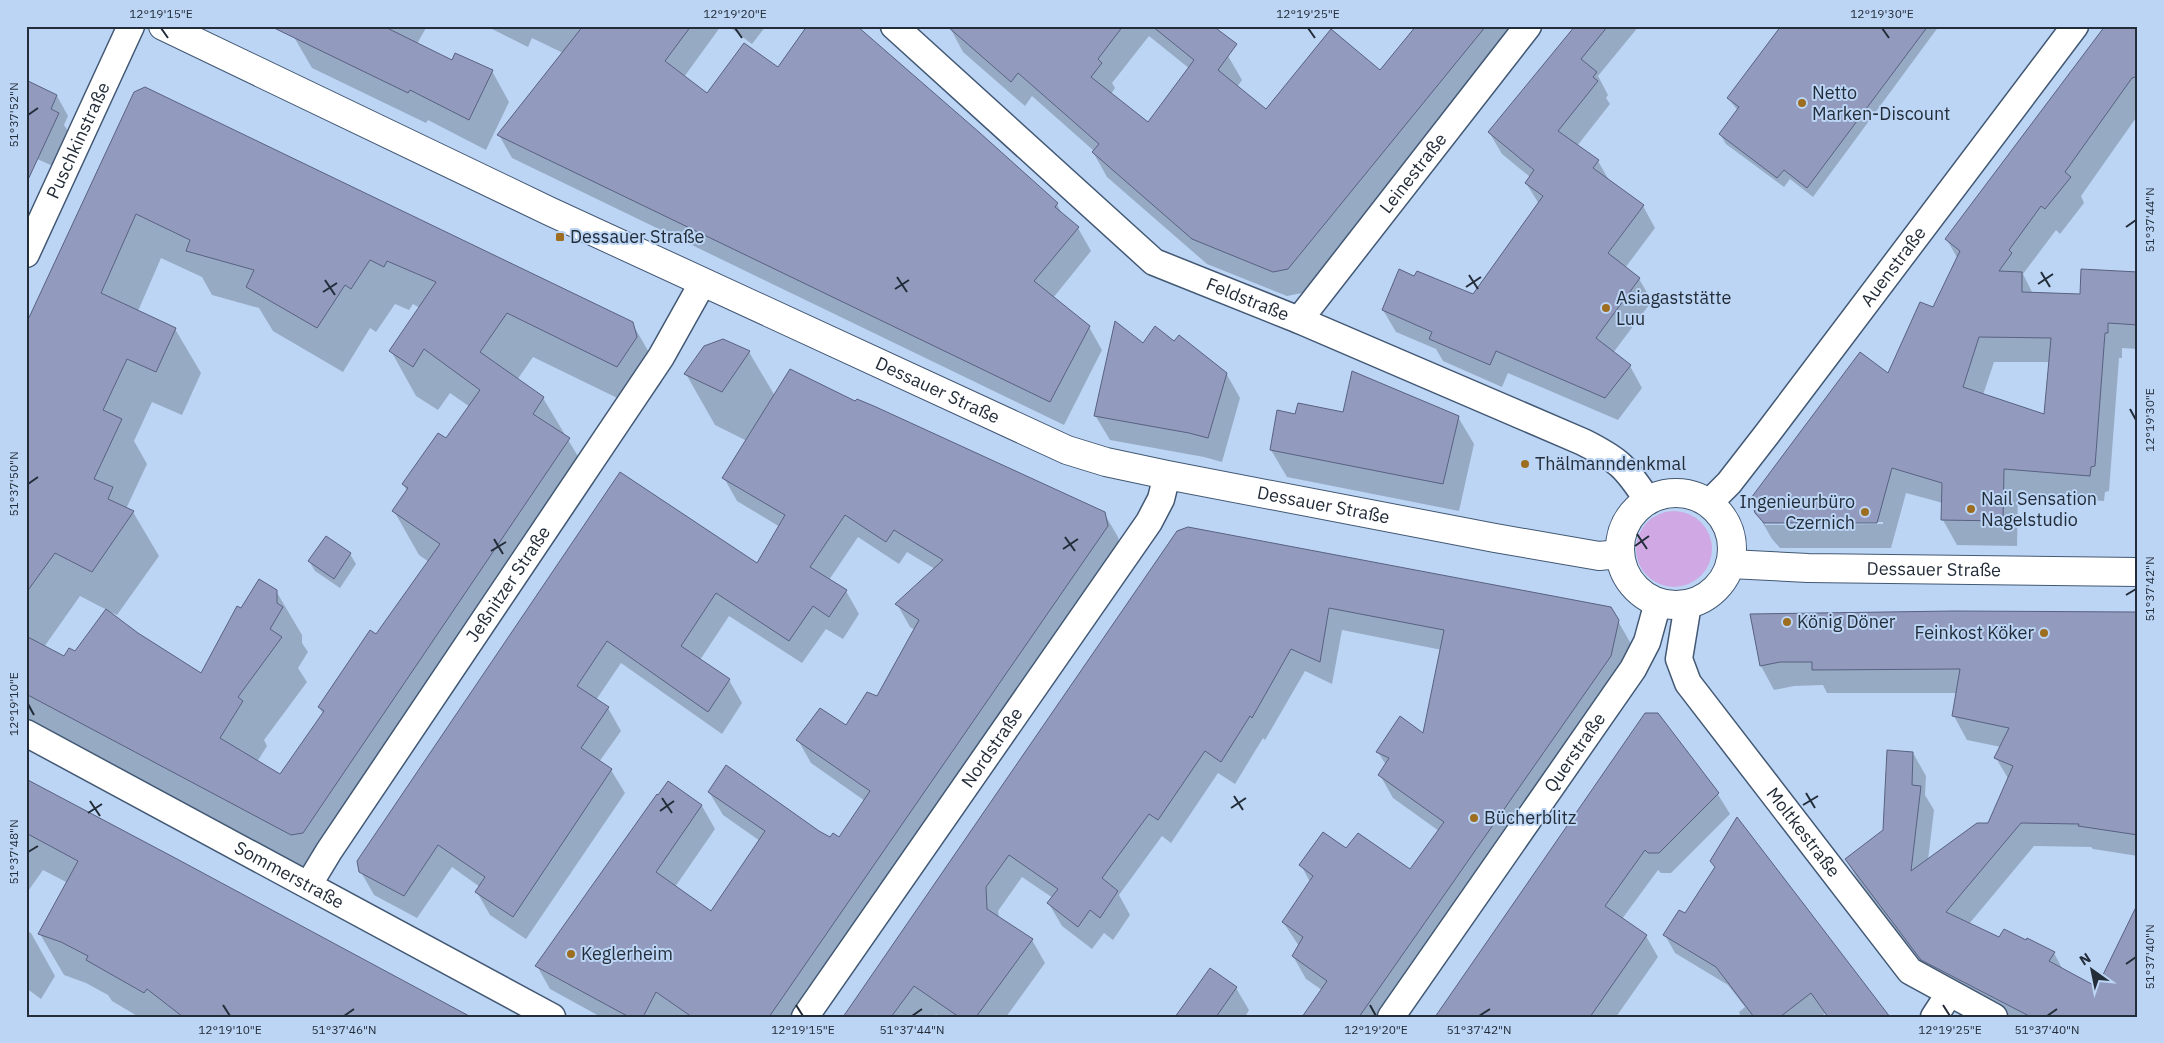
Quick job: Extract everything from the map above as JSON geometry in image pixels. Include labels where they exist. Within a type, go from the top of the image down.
[{"type":"street","name":"Puschkinstraße","points":[[26,254],[131,26]]},
{"type":"street","name":"Dessauer Straße","points":[[163,26],[703,282],[1067,450],[1106,462],[1167,475],[1518,542],[1599,556],[1620,554]]},
{"type":"street","name":"Feldstraße","points":[[894,26],[1154,262],[1299,320],[1550,427],[1594,448],[1613,458],[1624,467],[1648,501]]},
{"type":"street","name":"Leinestraße","points":[[1299,320],[1528,26]]},
{"type":"street","name":"Auenstraße","points":[[1709,504],[1729,483],[1767,434],[2075,26]]},
{"type":"street","name":"Jeßnitzer Straße","points":[[309,884],[329,851],[661,357],[703,282]]},
{"type":"street","name":"Nordstraße","points":[[805,1017],[1149,522],[1161,499],[1167,475]]},
{"type":"street","points":[[1679,493],[1690,494],[1709,504],[1719,513],[1731,537],[1732,551],[1730,564],[1719,585],[1710,594],[1688,604],[1673,605],[1648,598],[1632,584],[1626,575],[1620,554],[1624,529],[1638,508],[1658,496],[1679,493]]},
{"type":"street","name":"Dessauer Straße","points":[[1730,564],[1808,568],[2138,572]]},
{"type":"street","name":"Querstraße","points":[[1391,1017],[1633,669],[1647,642],[1658,602]]},
{"type":"street","name":"Moltkestraße","points":[[1688,604],[1679,659],[1688,683],[1910,971],[1994,1017]]},
{"type":"street","name":"Sommerstraße","points":[[26,733],[309,884],[539,1014]]},
{"type":"street","points":[[1934,1017],[1949,994]]},
{"type":"shaded area","points":[[1682,511],[1695,517],[1706,528],[1712,541],[1710,564],[1695,581],[1682,587],[1666,587],[1653,581],[1638,564],[1636,541],[1642,528],[1659,513]]},
{"type":"building","points":[[270,26],[383,26],[452,60],[455,53],[493,70],[469,120],[410,90],[408,93]]},
{"type":"building","points":[[583,26],[691,26],[665,61],[707,93],[744,43],[778,67],[807,26],[857,26],[1058,203],[1055,207],[1079,227],[1034,281],[1090,326],[1050,402],[497,135]]},
{"type":"building","points":[[947,26],[1123,26],[1098,59],[1102,63],[1091,77],[1148,122],[1194,60],[1152,26],[1213,26],[1237,44],[1218,70],[1266,109],[1331,29],[1380,70],[1416,26],[1486,26],[1288,269],[1273,272],[1192,239],[1092,152],[1099,144],[1018,73],[1011,82]]},
{"type":"building","points":[[1575,26],[1608,26],[1581,59],[1597,72],[1593,77],[1598,81],[1558,131],[1599,160],[1593,168],[1644,205],[1608,253],[1640,278],[1596,338],[1631,365],[1605,398],[1496,351],[1490,365],[1429,339],[1432,332],[1382,310],[1399,269],[1414,276],[1417,271],[1473,294],[1543,196],[1525,183],[1534,170],[1488,132]]},
{"type":"building","name":"Netto Marken-Discount","points":[[1781,26],[1928,26],[1807,188],[1784,170],[1777,178],[1719,134],[1739,107],[1727,98]]},
{"type":"building","points":[[2105,26],[2138,26],[2138,76],[2132,78],[2065,172],[2071,177],[2045,209],[2041,206],[2009,250],[2012,253],[1999,271],[2022,272],[2022,292],[2080,294],[2081,269],[2138,272],[2138,325],[2108,323],[2108,333],[2105,333],[2095,466],[2091,467],[2090,476],[2004,469],[2003,521],[1941,520],[1942,483],[1892,468],[1877,523],[1764,523],[1755,513],[1751,498],[1860,352],[1888,373],[1920,302],[1933,307],[1960,251],[1945,239]],"holes":[[[1979,337],[2051,338],[2044,414],[1963,387]]]},
{"type":"building","points":[[26,80],[57,95],[51,109],[59,113],[26,184]]},
{"type":"building","points":[[145,87],[633,322],[637,337],[617,367],[507,313],[480,352],[544,397],[533,414],[570,438],[303,833],[291,835],[26,694],[26,636],[64,656],[69,648],[75,651],[106,609],[138,633],[201,673],[237,606],[241,608],[259,579],[277,590],[277,603],[283,607],[270,629],[282,637],[238,697],[243,701],[220,738],[280,774],[324,711],[318,707],[370,630],[376,634],[440,544],[392,511],[408,488],[402,484],[438,433],[446,438],[480,390],[424,349],[413,367],[389,351],[436,282],[387,261],[384,267],[370,260],[351,289],[345,285],[317,328],[246,287],[254,270],[186,251],[190,240],[136,214],[101,293],[176,328],[156,372],[127,359],[103,410],[122,419],[94,479],[113,487],[108,499],[134,511],[92,572],[55,553],[26,593],[26,324],[134,92]]},
{"type":"building","points":[[1115,321],[1143,343],[1155,326],[1174,341],[1179,335],[1227,373],[1208,438],[1094,416]]},
{"type":"building","points":[[723,339],[750,351],[722,392],[684,374],[704,346]]},
{"type":"building","points":[[790,369],[855,401],[857,399],[876,407],[1105,512],[1108,526],[769,1017],[692,1017],[656,992],[643,1017],[629,1017],[535,966],[668,781],[702,805],[656,872],[711,911],[765,831],[708,792],[726,765],[819,831],[830,837],[833,833],[839,837],[870,791],[796,740],[820,708],[846,725],[867,692],[877,696],[919,620],[895,604],[943,560],[894,530],[886,542],[845,515],[810,567],[847,590],[829,617],[813,606],[789,641],[716,593],[681,646],[730,679],[708,712],[607,641],[577,686],[609,707],[581,748],[612,769],[513,917],[475,892],[485,877],[438,845],[404,896],[359,872],[357,861],[620,472],[757,563],[785,515],[722,478]]},
{"type":"building","points":[[1352,371],[1459,416],[1443,484],[1270,450],[1277,410],[1295,414],[1298,403],[1343,412]]},
{"type":"building","points":[[1188,527],[1611,607],[1619,620],[1611,656],[1359,1017],[1302,1017],[1327,981],[1292,956],[1303,937],[1282,922],[1313,876],[1299,865],[1323,832],[1346,848],[1358,833],[1410,869],[1444,822],[1378,775],[1389,758],[1376,752],[1400,716],[1423,733],[1444,630],[1329,608],[1320,662],[1291,649],[1252,718],[1250,716],[1221,762],[1205,751],[1158,820],[1149,814],[1102,878],[1118,891],[1100,918],[1090,910],[1078,927],[1047,903],[1058,889],[1009,855],[986,887],[987,909],[1033,939],[976,1017],[959,1017],[914,986],[891,1017],[843,1017],[1177,531]]},
{"type":"building","points":[[326,536],[351,553],[334,579],[308,561]]},
{"type":"building","points":[[1954,611],[2138,612],[2138,835],[2078,826],[2079,824],[2021,823],[1946,912],[1999,937],[2004,929],[2026,940],[2027,938],[2055,952],[2049,961],[2097,987],[2138,903],[2138,1017],[2031,1017],[1921,960],[1845,859],[1883,830],[1887,750],[1913,752],[1912,785],[1921,786],[1911,871],[1977,823],[1988,823],[2013,766],[1994,758],[2009,728],[1952,716],[1960,669],[1812,670],[1812,662],[1780,662],[1760,666],[1750,614]]},
{"type":"building","points":[[1645,713],[1658,713],[1719,793],[1659,853],[1648,853],[1645,850],[1605,906],[1647,935],[1590,1017],[1435,1017]]},
{"type":"building","points":[[26,779],[471,1017],[183,1017],[147,989],[144,993],[86,960],[88,956],[61,942],[38,934],[78,861],[26,833]]},
{"type":"building","points":[[1737,817],[1890,1017],[1828,1017],[1811,993],[1780,1017],[1754,1017],[1716,967],[1663,935],[1679,910],[1685,913],[1715,867],[1710,861]]},
{"type":"building","points":[[1210,968],[1237,987],[1216,1017],[1175,1017]]},
{"type":"place","name":"Netto Marken-Discount","points":[[1802,103]]},
{"type":"place","name":"Dessauer Straße","points":[[560,237]]},
{"type":"place","name":"Asiagaststätte Luu","points":[[1606,308]]},
{"type":"place","name":"Thälmanndenkmal","points":[[1525,464]]},
{"type":"place","name":"Nail Sensation Nagelstudio","points":[[1971,509]]},
{"type":"place","name":"Ingenieurbüro Czernich","points":[[1865,512]]},
{"type":"place","name":"König Döner","points":[[1787,622]]},
{"type":"place","name":"Feinkost Köker","points":[[2044,633]]},
{"type":"place","name":"Bücherblitz","points":[[1474,818]]},
{"type":"place","name":"Keglerheim","points":[[571,954]]}]
